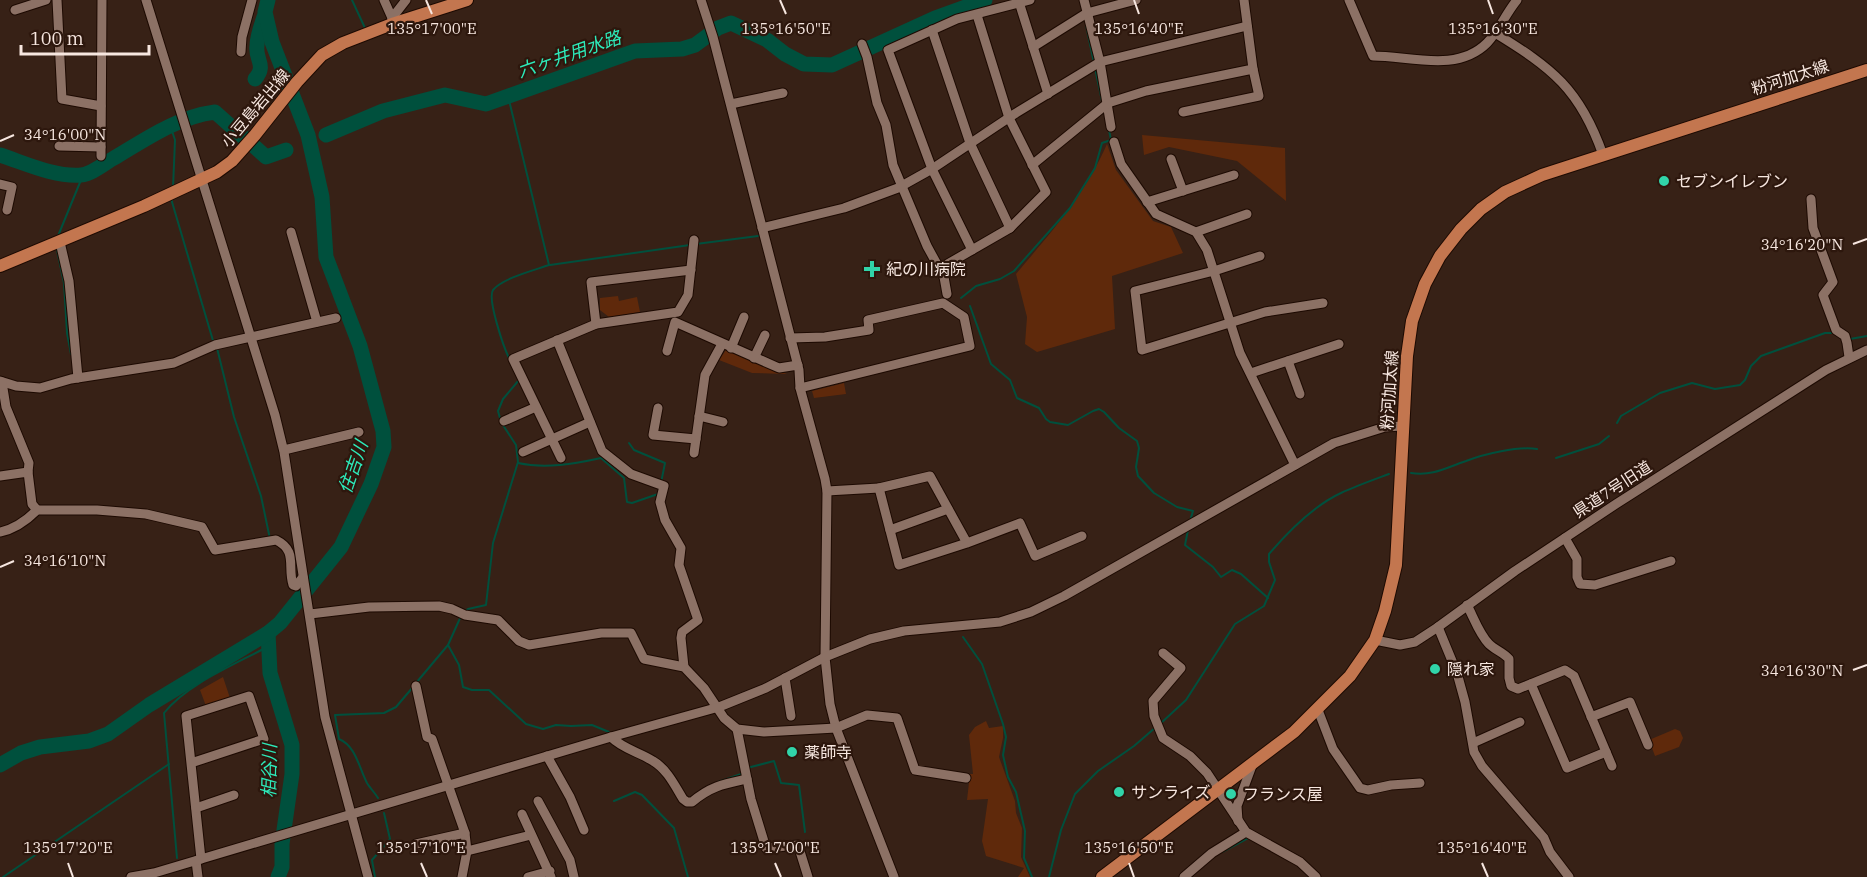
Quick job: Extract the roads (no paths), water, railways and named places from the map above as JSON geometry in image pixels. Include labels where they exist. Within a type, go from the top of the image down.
[{"type":"main road","name":"小豆島岩出線","points":[[0,266],[203,180],[232,161],[282,99],[322,56],[343,43],[392,21],[467,0]]},
{"type":"main road","name":"粉河加太線","points":[[1102,877],[1294,732],[1350,676],[1375,640],[1396,566],[1407,356],[1412,321],[1425,284],[1440,256],[1461,229],[1481,209],[1505,192],[1542,175],[1867,70]]},
{"type":"street","points":[[15,10],[46,0]]},
{"type":"street","points":[[57,0],[62,99],[101,106]]},
{"type":"street","points":[[59,146],[101,152],[102,0]]},
{"type":"street","points":[[146,0],[252,336],[284,450],[325,717],[368,877]]},
{"type":"street","points":[[241,52],[242,37],[252,0]]},
{"type":"street","points":[[384,0],[392,21]]},
{"type":"street","points":[[392,21],[406,0]]},
{"type":"street","points":[[701,0],[731,104],[798,365],[801,388],[827,491],[825,657],[830,704],[836,728],[894,877]]},
{"type":"street","points":[[972,250],[932,169],[888,50],[957,19],[1030,0]]},
{"type":"street","points":[[1084,0],[1101,62],[1111,127]]},
{"type":"street","points":[[1033,47],[1087,13],[1136,0]]},
{"type":"street","points":[[1183,112],[1258,96],[1244,0]]},
{"type":"street","points":[[1349,0],[1373,56],[1422,61],[1460,58],[1487,44],[1516,0]]},
{"type":"street","points":[[1019,2],[1048,94]]},
{"type":"street","points":[[939,269],[1010,228],[1046,192],[1009,118],[977,15]]},
{"type":"street","points":[[762,228],[844,208],[903,186],[1101,62],[1247,26]]},
{"type":"street","points":[[932,30],[970,143],[1010,228]]},
{"type":"street","points":[[1495,33],[1556,75],[1579,103],[1593,128],[1603,155]]},
{"type":"street","points":[[862,44],[877,103],[886,125],[893,165],[927,246],[944,278],[947,294]]},
{"type":"street","points":[[1032,165],[1108,103],[1146,91],[1253,69]]},
{"type":"street","points":[[731,104],[783,93]]},
{"type":"street","points":[[1114,142],[1121,164],[1156,214],[1196,232],[1207,250],[1240,353],[1295,465]]},
{"type":"street","points":[[1171,159],[1183,191]]},
{"type":"street","points":[[1147,202],[1234,175]]},
{"type":"street","points":[[0,184],[12,187],[7,210]]},
{"type":"street","points":[[1811,199],[1813,228],[1833,282],[1823,295],[1836,330],[1845,336],[1849,357]]},
{"type":"street","points":[[1196,232],[1247,214]]},
{"type":"street","points":[[291,232],[317,322]]},
{"type":"street","points":[[561,458],[513,359],[596,324],[678,312],[688,295],[694,240]]},
{"type":"street","points":[[60,242],[69,281],[78,378]]},
{"type":"street","points":[[1260,256],[1214,271],[1134,291],[1142,350],[1265,312],[1323,303]]},
{"type":"street","points":[[596,324],[591,282],[691,270]]},
{"type":"street","points":[[790,338],[825,337],[869,330],[868,320],[942,303],[964,317],[970,346],[801,388]]},
{"type":"street","points":[[694,453],[705,375],[727,346],[744,317]]},
{"type":"street","points":[[37,510],[32,504],[29,463],[6,407],[1,381],[16,386],[40,388],[78,378],[174,363],[215,345],[336,318]]},
{"type":"street","points":[[667,351],[675,322],[779,368],[798,365]]},
{"type":"street","points":[[754,358],[765,335]]},
{"type":"street","points":[[557,340],[602,451],[631,474],[664,486],[660,502],[665,520],[681,548],[679,565],[698,620],[682,632],[684,667],[719,708],[724,718],[737,729],[764,732],[836,728],[867,715],[897,718],[915,770],[966,778]]},
{"type":"street","points":[[1251,373],[1339,344]]},
{"type":"street","name":"県道7号旧道","points":[[1375,640],[1400,645],[1415,642],[1565,538],[1743,422],[1849,357],[1867,350]]},
{"type":"street","points":[[1288,361],[1300,394]]},
{"type":"street","points":[[504,421],[536,407]]},
{"type":"street","points":[[658,408],[653,435],[696,439]]},
{"type":"street","points":[[699,416],[723,422]]},
{"type":"street","points":[[523,452],[590,422]]},
{"type":"street","points":[[131,877],[155,875],[611,737],[719,708],[825,657],[870,639],[904,631],[989,623],[1031,612],[1064,596],[1334,443],[1385,427],[1403,426]]},
{"type":"street","points":[[284,450],[359,432]]},
{"type":"street","points":[[0,476],[28,472]]},
{"type":"street","points":[[827,491],[879,488],[930,476],[967,543]]},
{"type":"street","points":[[879,488],[899,565],[1020,523],[1035,556],[1082,536]]},
{"type":"street","points":[[890,530],[948,509]]},
{"type":"street","points":[[0,532],[11,530],[27,520],[37,510],[97,510],[146,514],[202,527],[215,550],[276,540],[285,544],[290,552],[293,585],[296,586],[304,579]]},
{"type":"street","points":[[1565,538],[1577,559],[1577,577],[1580,584],[1595,585],[1671,561]]},
{"type":"street","points":[[310,614],[369,607],[427,605],[445,607],[462,614],[498,620],[519,641],[530,645],[602,633],[631,633],[644,659],[684,667]]},
{"type":"street","points":[[1467,605],[1484,639],[1509,659],[1511,686],[1518,689],[1565,670],[1574,676],[1612,766]]},
{"type":"street","points":[[1438,627],[1460,683],[1474,752],[1482,766],[1544,838],[1550,852],[1569,877]]},
{"type":"street","points":[[1163,653],[1181,668],[1153,701],[1154,716],[1163,738],[1190,756],[1207,773],[1246,832],[1300,862],[1317,877]]},
{"type":"street","points":[[785,678],[791,716]]},
{"type":"street","points":[[1531,684],[1567,768],[1606,752]]},
{"type":"street","points":[[416,686],[427,737],[432,739],[465,833],[467,851],[462,877]]},
{"type":"street","points":[[191,763],[264,739],[249,696],[186,716],[191,763],[196,808],[198,877]]},
{"type":"street","points":[[1591,717],[1630,702],[1648,745]]},
{"type":"street","points":[[1318,710],[1333,749],[1360,788],[1368,790],[1391,785],[1420,783]]},
{"type":"street","points":[[1473,743],[1520,722]]},
{"type":"street","points":[[737,729],[751,799],[766,848],[798,845],[808,877]]},
{"type":"street","points":[[611,737],[655,762],[687,802],[692,802],[718,785],[747,779]]},
{"type":"street","points":[[547,756],[570,797],[584,830]]},
{"type":"street","points":[[1238,821],[1237,806],[1253,763]]},
{"type":"street","points":[[196,808],[234,795]]},
{"type":"street","points":[[538,801],[570,860],[574,877]]},
{"type":"street","points":[[522,814],[550,874],[528,877]]},
{"type":"street","points":[[1184,877],[1212,853],[1246,832]]},
{"type":"street","points":[[416,844],[465,833]]},
{"type":"street","points":[[467,851],[531,835]]},
{"type":"waterway","name":"住吉川","points":[[0,765],[21,753],[40,747],[89,741],[108,734],[149,705],[268,633],[280,623],[341,547],[371,484],[384,447],[383,431],[360,346],[326,257],[322,197],[308,135],[272,42],[265,12],[268,0]]},
{"type":"waterway","points":[[352,0],[365,28]]},
{"type":"waterway","name":"六ヶ井用水路","points":[[326,135],[383,111],[445,95],[486,104],[635,51],[682,49],[695,45],[718,28],[731,23],[767,40],[785,54],[804,64],[832,65],[935,18],[985,0]]},
{"type":"waterway","name":"六ヶ井用水路","points":[[255,79],[260,70],[257,42],[264,17]]},
{"type":"waterway","points":[[1086,25],[1094,63]]},
{"type":"waterway","points":[[1095,68],[1102,101]]},
{"type":"waterway","points":[[508,96],[549,265],[511,278],[493,290],[494,313],[509,358]]},
{"type":"waterway","name":"六ヶ井用水路","points":[[0,155],[50,172],[81,175],[98,168],[150,136],[175,124],[215,112],[243,137]]},
{"type":"waterway","points":[[170,125],[175,140],[173,188]]},
{"type":"waterway","points":[[961,298],[976,286],[1000,279],[1014,271],[1070,208],[1095,168],[1102,143],[1111,140],[1109,130]]},
{"type":"waterway","name":"六ヶ井用水路","points":[[255,147],[266,157],[286,150]]},
{"type":"waterway","points":[[58,236],[83,175]]},
{"type":"waterway","points":[[172,197],[214,344]]},
{"type":"waterway","points":[[696,244],[758,236]]},
{"type":"waterway","points":[[550,265],[690,245]]},
{"type":"waterway","points":[[57,250],[64,283],[67,333],[71,354]]},
{"type":"waterway","points":[[970,306],[991,364],[1010,380],[1017,398],[1039,408],[1050,422],[1068,425],[1093,411],[1099,409],[1104,412],[1119,428],[1137,441],[1138,476],[1154,493],[1177,507],[1193,511],[1190,521]]},
{"type":"waterway","points":[[1617,423],[1621,416],[1660,393],[1692,383],[1715,389],[1740,385],[1745,380],[1751,366],[1761,356],[1825,333],[1833,333]]},
{"type":"waterway","points":[[1850,339],[1867,336]]},
{"type":"waterway","points":[[217,348],[234,417],[261,496],[270,539]]},
{"type":"waterway","points":[[464,612],[486,605],[493,543],[518,462],[516,445],[501,422],[498,411],[503,399],[519,380]]},
{"type":"waterway","points":[[1556,458],[1599,444],[1609,436]]},
{"type":"waterway","points":[[629,443],[634,450],[665,463],[661,483]]},
{"type":"waterway","points":[[1411,473],[1433,472],[1501,451],[1537,449]]},
{"type":"waterway","points":[[518,463],[549,466],[601,458],[624,478],[627,502],[632,503],[658,494]]},
{"type":"waterway","points":[[1160,724],[1186,700],[1235,624],[1264,606],[1275,580],[1269,554],[1276,546],[1302,520],[1331,498],[1389,474]]},
{"type":"waterway","points":[[1188,530],[1185,545],[1213,567],[1221,577],[1232,570],[1241,574],[1268,598]]},
{"type":"waterway","points":[[416,683],[448,645],[461,616]]},
{"type":"waterway","name":"相谷川","points":[[268,633],[270,673],[292,745],[292,774],[282,844],[282,867],[278,877]]},
{"type":"waterway","points":[[963,637],[982,664],[1003,724],[1006,737],[1003,755],[1008,777],[1016,792],[1025,831],[1024,858],[1032,877]]},
{"type":"waterway","points":[[448,645],[459,665],[463,687],[472,690],[489,690],[526,724],[543,729],[556,725],[592,725],[609,732]]},
{"type":"waterway","points":[[177,858],[164,713],[174,702],[199,683],[269,646]]},
{"type":"waterway","points":[[378,798],[367,783],[353,752],[345,742],[339,739],[335,715],[384,713],[396,707],[413,687]]},
{"type":"waterway","points":[[1049,877],[1061,830],[1075,794],[1098,771],[1134,746],[1156,727]]},
{"type":"waterway","points":[[747,768],[774,761],[781,783],[799,785],[805,832]]},
{"type":"waterway","points":[[3,877],[169,764]]},
{"type":"waterway","points":[[718,782],[744,773]]},
{"type":"waterway","points":[[614,801],[635,792],[642,795],[674,828],[688,877]]},
{"type":"waterway","points":[[375,877],[372,860],[390,839],[384,813]]},
{"type":"waterway","points":[[1222,852],[1248,838]]},
{"type":"place","name":"セブンイレブン","points":[[1664,181]]},
{"type":"place","name":"紀の川病院","points":[[872,269]]},
{"type":"place","name":"隠れ家","points":[[1435,669]]},
{"type":"place","name":"薬師寺","points":[[792,752]]},
{"type":"place","name":"サンライズ","points":[[1119,792]]},
{"type":"place","name":"フランス屋","points":[[1231,794]]}]
